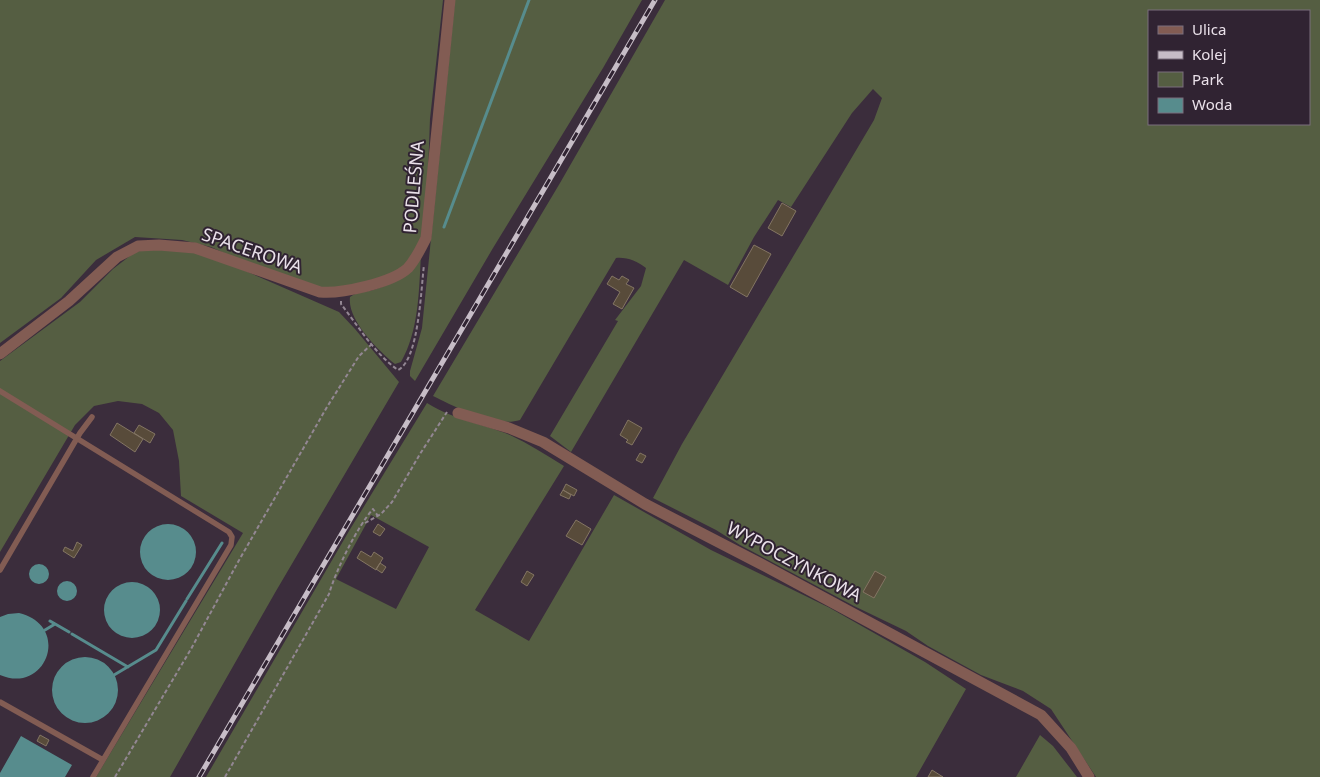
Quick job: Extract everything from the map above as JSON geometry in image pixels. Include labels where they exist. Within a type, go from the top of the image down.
[{"type":"street","name":"PODLEŚNA","points":[[426,238],[450,0]]},
{"type":"street","name":"SPACEROWA","points":[[0,354],[69,301],[117,257],[138,246],[159,245],[195,248],[320,292],[341,292],[388,280],[400,274],[410,266],[426,238]]},
{"type":"street","name":"WYPOCZYNKOWA","points":[[458,414],[509,428],[544,442],[645,504],[1042,714],[1071,748],[1089,777]]},
{"type":"lane","points":[[0,391],[229,532],[232,537],[231,545],[93,777]]},
{"type":"lane","points":[[0,570],[77,437],[92,417]]},
{"type":"lane","points":[[0,702],[103,760]]},
{"type":"path","points":[[341,292],[341,304],[390,365],[398,370],[405,365],[409,358],[416,336],[424,262]]},
{"type":"path","points":[[115,777],[191,649],[238,562],[327,407],[359,356],[372,344]]},
{"type":"path","points":[[365,524],[378,516],[392,502],[447,412],[458,414]]},
{"type":"path","points":[[226,777],[329,594],[333,580],[365,518],[373,509],[378,516]]},
{"type":"green space","points":[[0,0],[443,0],[430,119],[424,233],[405,267],[391,275],[327,292],[255,267],[211,247],[182,240],[135,237],[96,260],[61,298],[0,343]]},
{"type":"green space","points":[[455,0],[642,0],[415,381],[410,376],[410,371],[422,328]]},
{"type":"green space","points":[[665,0],[1320,0],[1320,777],[1096,777],[1051,709],[1023,691],[981,675],[928,646],[906,631],[854,606],[740,545],[716,530],[653,498],[682,444],[874,120],[882,98],[873,89],[852,113],[791,207],[778,200],[754,237],[728,285],[684,260],[571,452],[550,436],[618,321],[615,320],[641,286],[646,268],[635,261],[616,258],[520,420],[510,422],[488,419],[464,411],[433,396],[560,183]]},
{"type":"green space","points":[[149,249],[193,252],[232,265],[339,312],[399,382],[276,591],[170,777],[96,777],[243,533],[181,496],[179,461],[173,430],[159,413],[142,404],[118,401],[94,406],[75,425],[0,552],[0,361],[80,302],[113,269],[135,252]]},
{"type":"green space","points":[[421,254],[419,296],[415,324],[401,362],[395,364],[372,343],[358,325],[350,306],[350,297],[395,281],[405,273]]},
{"type":"green space","points":[[427,403],[457,417],[510,435],[564,466],[475,610],[529,641],[614,495],[711,550],[830,608],[925,662],[966,689],[916,777],[206,777],[349,531]],"holes":[[[371,515],[429,547],[396,609],[336,579]]]},
{"type":"green space","points":[[1040,735],[1053,746],[1077,777],[1016,777]]},
{"type":"water","points":[[168,524],[179,526],[188,532],[194,541],[196,552],[194,563],[188,572],[179,578],[168,580],[157,578],[148,572],[142,563],[140,552],[142,541],[148,532],[157,526]]},
{"type":"water","points":[[39,564],[46,567],[49,574],[46,581],[39,584],[32,581],[29,574],[32,567]]},
{"type":"water","points":[[67,581],[74,584],[77,591],[74,598],[67,601],[60,598],[57,591],[60,584]]},
{"type":"water","points":[[127,582],[137,582],[152,590],[158,599],[160,610],[158,621],[152,630],[137,638],[127,638],[116,633],[109,626],[104,615],[104,605],[109,594],[116,587]]},
{"type":"water","points":[[19,613],[35,620],[45,631],[48,644],[47,656],[40,668],[30,676],[16,679],[0,675],[0,617]]},
{"type":"water","points":[[85,657],[98,660],[108,667],[115,677],[118,690],[115,703],[108,713],[98,720],[85,723],[72,720],[62,713],[55,703],[52,690],[55,677],[62,667],[72,660]]},
{"type":"water","points":[[21,736],[72,765],[65,777],[0,777],[0,773]]},
{"type":"building","points":[[782,203],[796,211],[782,236],[768,228]]},
{"type":"building","points":[[754,245],[771,254],[747,297],[730,287]]},
{"type":"building","points":[[612,276],[619,280],[622,276],[629,280],[626,284],[634,288],[622,309],[613,304],[620,292],[607,284]]},
{"type":"building","points":[[628,420],[642,428],[632,445],[626,442],[628,440],[620,435]]},
{"type":"building","points":[[117,423],[143,439],[135,452],[110,435]]},
{"type":"building","points":[[139,425],[155,434],[150,443],[134,433]]},
{"type":"building","points":[[640,453],[646,456],[642,463],[636,460]]},
{"type":"building","points":[[566,484],[577,490],[574,496],[563,490]]},
{"type":"building","points":[[563,490],[571,495],[569,499],[560,495]]},
{"type":"building","points":[[576,520],[591,529],[582,545],[566,536]]},
{"type":"building","points":[[378,524],[385,529],[380,536],[373,532]]},
{"type":"building","points":[[77,542],[82,545],[74,558],[63,551],[65,547],[73,551]]},
{"type":"building","points":[[361,551],[371,557],[374,552],[383,558],[376,570],[357,558]]},
{"type":"building","points":[[380,563],[386,567],[382,573],[376,569]]},
{"type":"building","points":[[527,571],[534,575],[527,586],[521,582]]},
{"type":"building","points":[[875,571],[886,577],[874,598],[863,592]]},
{"type":"building","points":[[40,735],[49,740],[46,746],[37,741]]},
{"type":"building","points":[[932,770],[943,777],[928,777]]},
{"type":"waterway","points":[[444,227],[529,0]]},
{"type":"waterway","points":[[187,599],[222,543]]},
{"type":"waterway","points":[[114,675],[156,650],[186,601]]},
{"type":"waterway","points":[[50,621],[69,632]]},
{"type":"waterway","points":[[45,630],[55,624]]},
{"type":"waterway","points":[[72,634],[128,667]]},
{"type":"railway","points":[[199,777],[655,0]]}]
